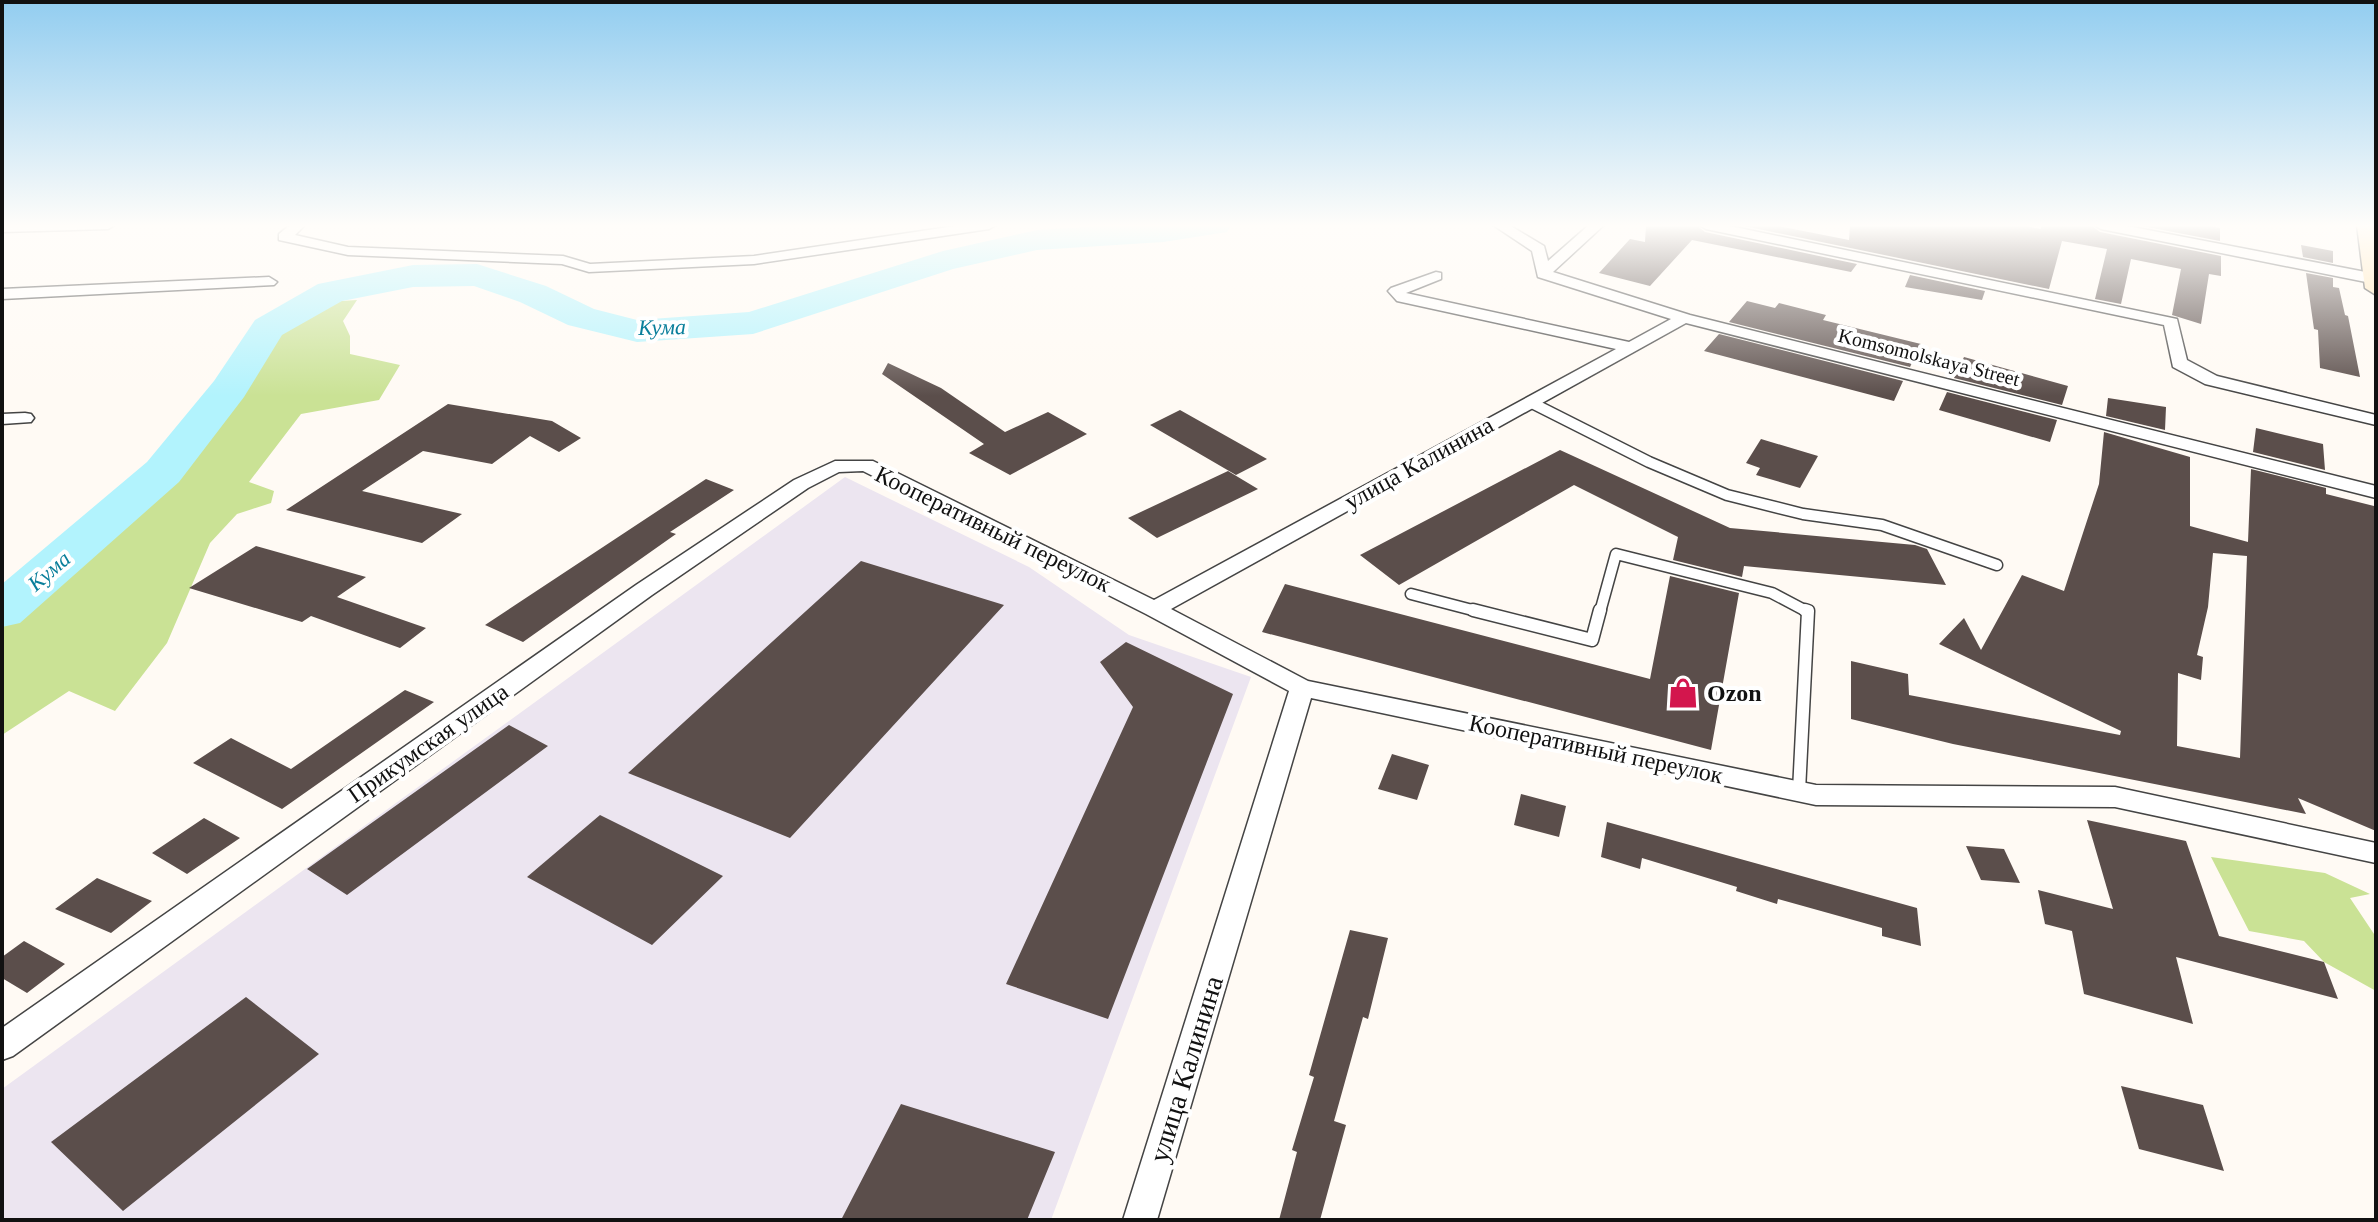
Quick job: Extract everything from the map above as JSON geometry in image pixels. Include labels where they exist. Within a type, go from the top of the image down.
[{"type":"street","points":[[2,294],[268,282]]},
{"type":"street","points":[[1420,282],[1396,291],[1402,298],[1631,347]]},
{"type":"street","name":"Komsomolskaya Street","points":[[1569,282],[1684,318],[2376,492]]},
{"type":"street","points":[[1979,282],[2171,322],[2179,363],[2211,380],[2376,420]]},
{"type":"street","name":"улица Калинина","points":[[1154,609],[1684,318]]},
{"type":"street","points":[[2,419],[25,418]]},
{"type":"street","name":"Кооперативный переулок","points":[[866,465],[1154,609],[1302,688],[1816,795],[2115,797],[2376,853]]},
{"type":"street","name":"Прикумская улица","points":[[2,1046],[644,590],[775,502],[835,467],[866,465]]},
{"type":"street","name":"улица Калинина","points":[[1140,1220],[1302,688]]},
{"type":"lane","points":[[1530,402],[1649,462],[1727,495],[1803,514],[1882,525],[1997,565]]},
{"type":"lane","points":[[1411,594],[1592,640],[1616,554],[1772,593],[1808,611],[1799,791]]},
{"type":"shaded area","points":[[845,477],[1029,567],[1129,635],[1251,677],[1051,1220],[2,1220],[2,1089]]},
{"type":"green space","points":[[357,300],[343,321],[350,336],[350,354],[400,365],[379,400],[301,414],[249,482],[274,491],[271,503],[237,514],[210,543],[167,643],[115,711],[69,691],[2,735],[2,624],[177,472],[241,391],[279,328],[326,302]]},
{"type":"green space","points":[[2211,857],[2325,873],[2370,894],[2350,898],[2376,937],[2376,991],[2324,962],[2304,941],[2249,931]]},
{"type":"building","points":[[1907,282],[1943,282],[1985,291],[1982,300],[1905,287]]},
{"type":"building","points":[[2015,282],[2051,282],[2049,289]]},
{"type":"building","points":[[2099,282],[2126,282],[2121,304],[2095,299]]},
{"type":"building","points":[[2178,282],[2208,282],[2201,324],[2172,315]]},
{"type":"building","points":[[2307,282],[2333,282],[2333,287],[2339,288],[2345,315],[2348,316],[2360,377],[2320,368],[2318,330],[2314,329]]},
{"type":"building","points":[[1747,301],[1775,308],[1779,303],[1826,315],[1823,320],[1921,344],[1910,367],[1729,322]]},
{"type":"building","points":[[1719,334],[1903,381],[1894,401],[1704,351]]},
{"type":"building","points":[[1964,357],[2068,386],[2062,405],[1954,378]]},
{"type":"building","points":[[888,363],[941,388],[1005,432],[1048,412],[1087,434],[1010,475],[969,453],[984,444],[882,374]]},
{"type":"building","points":[[1947,392],[2057,420],[2050,442],[1939,410]]},
{"type":"building","points":[[2108,398],[2166,407],[2165,430],[2106,416]]},
{"type":"building","points":[[448,404],[552,421],[581,438],[559,452],[530,436],[492,464],[423,451],[362,491],[462,514],[422,543],[286,510]]},
{"type":"building","points":[[1180,410],[1267,459],[1236,475],[1150,425]]},
{"type":"building","points":[[2256,428],[2323,444],[2325,470],[2253,452]]},
{"type":"building","points":[[2104,432],[2190,457],[2190,526],[2248,542],[2251,469],[2326,488],[2326,494],[2374,506],[2376,831],[2298,798],[2306,814],[1953,744],[1851,719],[1851,661],[1908,674],[1909,695],[2120,735],[2121,731],[1939,644],[1964,618],[1981,650],[2022,575],[2064,591],[2099,484]],"holes":[[[2213,553],[2247,556],[2240,758],[2177,746],[2178,673],[2201,680],[2203,657],[2197,655],[2208,607]]]},
{"type":"building","points":[[1761,439],[1818,456],[1800,488],[1756,475],[1760,468],[1746,463]]},
{"type":"building","points":[[1560,450],[1730,528],[1915,545],[1927,549],[1946,585],[1744,566],[1742,577],[1673,560],[1678,537],[1574,485],[1399,585],[1360,555]]},
{"type":"building","points":[[1228,471],[1258,489],[1157,538],[1128,518]]},
{"type":"building","points":[[706,479],[734,490],[670,532],[676,534],[523,642],[485,625]]},
{"type":"building","points":[[256,546],[366,577],[337,597],[426,628],[400,648],[311,616],[302,622],[189,588]]},
{"type":"building","points":[[861,561],[1004,605],[790,838],[628,773]]},
{"type":"building","points":[[1670,576],[1739,593],[1711,750],[1262,632],[1285,584],[1650,679]]},
{"type":"building","points":[[1126,642],[1233,694],[1108,1019],[1006,984],[1133,707],[1100,662]]},
{"type":"building","points":[[405,690],[434,702],[282,809],[193,763],[231,738],[291,769]]},
{"type":"building","points":[[509,725],[548,746],[347,895],[307,869]]},
{"type":"building","points":[[1392,754],[1429,765],[1417,800],[1378,789]]},
{"type":"building","points":[[1521,794],[1566,806],[1559,837],[1514,825]]},
{"type":"building","points":[[600,815],[723,876],[652,945],[527,877]]},
{"type":"building","points":[[204,818],[240,838],[187,874],[152,853]]},
{"type":"building","points":[[2087,820],[2186,841],[2219,936],[2324,962],[2338,999],[2176,957],[2193,1024],[2084,994],[2072,931],[2045,924],[2038,890],[2113,909]]},
{"type":"building","points":[[1607,822],[1917,908],[1921,946],[1882,936],[1882,928],[1778,899],[1777,904],[1736,891],[1737,887],[1642,858],[1640,869],[1601,857]]},
{"type":"building","points":[[1966,846],[2004,849],[2020,883],[1981,880]]},
{"type":"building","points":[[97,878],[152,901],[111,933],[55,909]]},
{"type":"building","points":[[1350,930],[1388,938],[1368,1019],[1363,1017],[1334,1121],[1346,1125],[1320,1220],[1279,1220],[1297,1152],[1292,1150],[1314,1077],[1309,1075]]},
{"type":"building","points":[[24,941],[65,964],[27,993],[2,978],[2,957]]},
{"type":"building","points":[[246,997],[319,1054],[123,1211],[51,1142]]},
{"type":"building","points":[[2121,1086],[2203,1105],[2224,1171],[2139,1149]]},
{"type":"building","points":[[901,1104],[1055,1152],[1027,1220],[841,1220]]},
{"type":"waterway","name":"Кума","points":[[2,611],[163,472],[230,388],[268,328],[331,292],[382,282]]},
{"type":"waterway","name":"Кума","points":[[498,282],[533,294],[581,317],[637,331],[753,323],[879,282]]},
{"type":"place","name":"Ozon","points":[[1683,693]]}]
